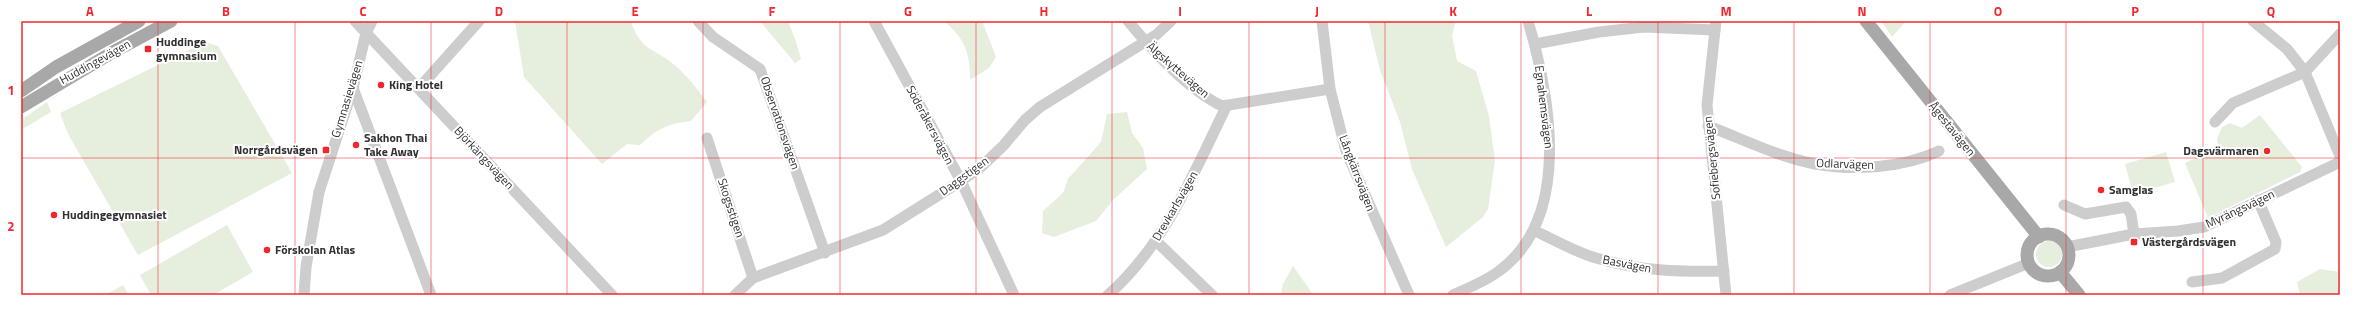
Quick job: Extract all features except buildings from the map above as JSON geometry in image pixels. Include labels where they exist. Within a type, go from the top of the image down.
[{"type":"main road","name":"Huddingevägen","points":[[21,91],[56,67],[139,21]]},
{"type":"main road","name":"Huddingevägen","points":[[21,107],[113,52],[171,21]]},
{"type":"main road","name":"Ågestavägen","points":[[1866,21],[2039,236]]},
{"type":"main road","points":[[2047,234],[2055,236],[2064,240],[2067,247],[2069,261],[2060,272],[2054,275],[2046,275],[2032,269],[2027,253],[2029,245],[2039,236],[2047,234]]},
{"type":"main road","points":[[2060,272],[2078,295]]},
{"type":"street","name":"Björkängsvägen","points":[[355,21],[612,295]]},
{"type":"street","name":"Gymnasievägen","points":[[304,295],[306,267],[319,192],[353,88],[366,33],[372,21]]},
{"type":"street","points":[[419,88],[479,21]]},
{"type":"street","name":"Observationsvägen","points":[[698,21],[713,37],[760,69],[825,253]]},
{"type":"street","name":"Söderåkersvägen","points":[[874,21],[961,181],[1014,295]]},
{"type":"street","name":"Älgskyttevägen","points":[[1128,21],[1145,41],[1195,87],[1218,104],[1226,107]]},
{"type":"street","name":"Daggstigen","points":[[735,295],[754,278],[875,234],[961,181],[1003,146],[1022,123],[1040,108],[1145,41],[1171,21]]},
{"type":"street","name":"Långkärrsvägen","points":[[1322,21],[1330,90],[1352,167],[1409,295]]},
{"type":"street","name":"Egnahemsvägen","points":[[1453,295],[1499,271],[1516,255],[1535,231],[1546,189],[1550,152],[1544,95],[1535,44],[1528,21]]},
{"type":"street","points":[[2253,21],[2287,48],[2305,72],[2340,156]]},
{"type":"street","points":[[1535,44],[1599,32],[1644,27],[1715,26]]},
{"type":"street","name":"Sofiebergsvägen","points":[[1715,26],[1707,105],[1726,295]]},
{"type":"street","points":[[2216,122],[2233,103],[2305,72],[2340,34]]},
{"type":"street","points":[[353,88],[431,295]]},
{"type":"street","points":[[1226,107],[1330,90]]},
{"type":"street","name":"Drevkarlsvägen","points":[[1108,295],[1122,283],[1156,241],[1192,179],[1226,107]]},
{"type":"street","name":"Odlarvägen","points":[[1708,126],[1780,153],[1815,164],[1850,167],[1884,165],[1927,156],[1939,151]]},
{"type":"street","name":"Skogsstigen","points":[[707,138],[754,278]]},
{"type":"street","name":"Myrängsvägen","points":[[2067,247],[2134,234],[2178,231],[2204,227],[2340,162]]},
{"type":"street","points":[[2192,282],[2222,278],[2275,249],[2276,242],[2258,200]]},
{"type":"street","points":[[2064,205],[2085,214],[2126,207],[2131,214],[2134,234]]},
{"type":"street","name":"Basvägen","points":[[1535,231],[1595,258],[1644,269],[1679,272],[1724,271]]},
{"type":"street","points":[[1156,241],[1212,295]]},
{"type":"street","points":[[1950,295],[2029,262]]},
{"type":"green space","points":[[515,21],[631,21],[639,39],[677,67],[689,79],[707,102],[691,121],[669,125],[652,134],[640,145],[627,144],[602,164],[524,77]]},
{"type":"green space","points":[[760,21],[788,21],[801,59],[795,63]]},
{"type":"green space","points":[[944,21],[982,21],[996,57],[989,68],[970,80],[969,62],[965,47],[957,34]]},
{"type":"green space","points":[[1368,21],[1456,21],[1452,35],[1457,61],[1476,71],[1489,116],[1495,161],[1488,209],[1483,217],[1446,247],[1412,169],[1400,122],[1380,70]]},
{"type":"green space","points":[[1881,21],[1906,21],[1892,37]]},
{"type":"green space","points":[[205,42],[218,46],[292,173],[138,255],[68,134],[60,113]]},
{"type":"green space","points":[[47,102],[51,112],[21,130],[21,120]]},
{"type":"green space","points":[[1127,112],[1132,133],[1143,148],[1147,169],[1114,199],[1096,221],[1054,237],[1042,233],[1043,211],[1063,193],[1068,179],[1101,142],[1107,114]]},
{"type":"green space","points":[[2260,115],[2302,167],[2300,172],[2208,218],[2185,163],[2219,147],[2217,139],[2222,127],[2230,123],[2242,128]]},
{"type":"green space","points":[[2166,152],[2175,182],[2133,194],[2125,164]]},
{"type":"green space","points":[[227,225],[253,272],[213,295],[151,295],[140,275]]},
{"type":"green space","points":[[2049,241],[2058,245],[2062,254],[2058,263],[2049,267],[2040,263],[2036,254],[2040,245]]},
{"type":"green space","points":[[1293,266],[1312,293],[1319,295],[1281,295],[1283,284]]},
{"type":"green space","points":[[2320,269],[2340,272],[2340,295],[2300,295],[2297,282]]},
{"type":"green space","points":[[123,285],[129,295],[105,295]]},
{"type":"place","name":"Huddinge gymnasium","points":[[148,49]]},
{"type":"place","name":"King Hotel","points":[[381,85]]},
{"type":"place","name":"Sakhon Thai Take Away","points":[[356,145]]},
{"type":"place","name":"Norrgårdsvägen","points":[[326,150]]},
{"type":"place","name":"Dagsvärmaren","points":[[2267,151]]},
{"type":"place","name":"Samglas","points":[[2101,190]]},
{"type":"place","name":"Huddingegymnasiet","points":[[54,215]]},
{"type":"place","name":"Västergårdsvägen","points":[[2134,242]]},
{"type":"place","name":"Förskolan Atlas","points":[[267,250]]}]
